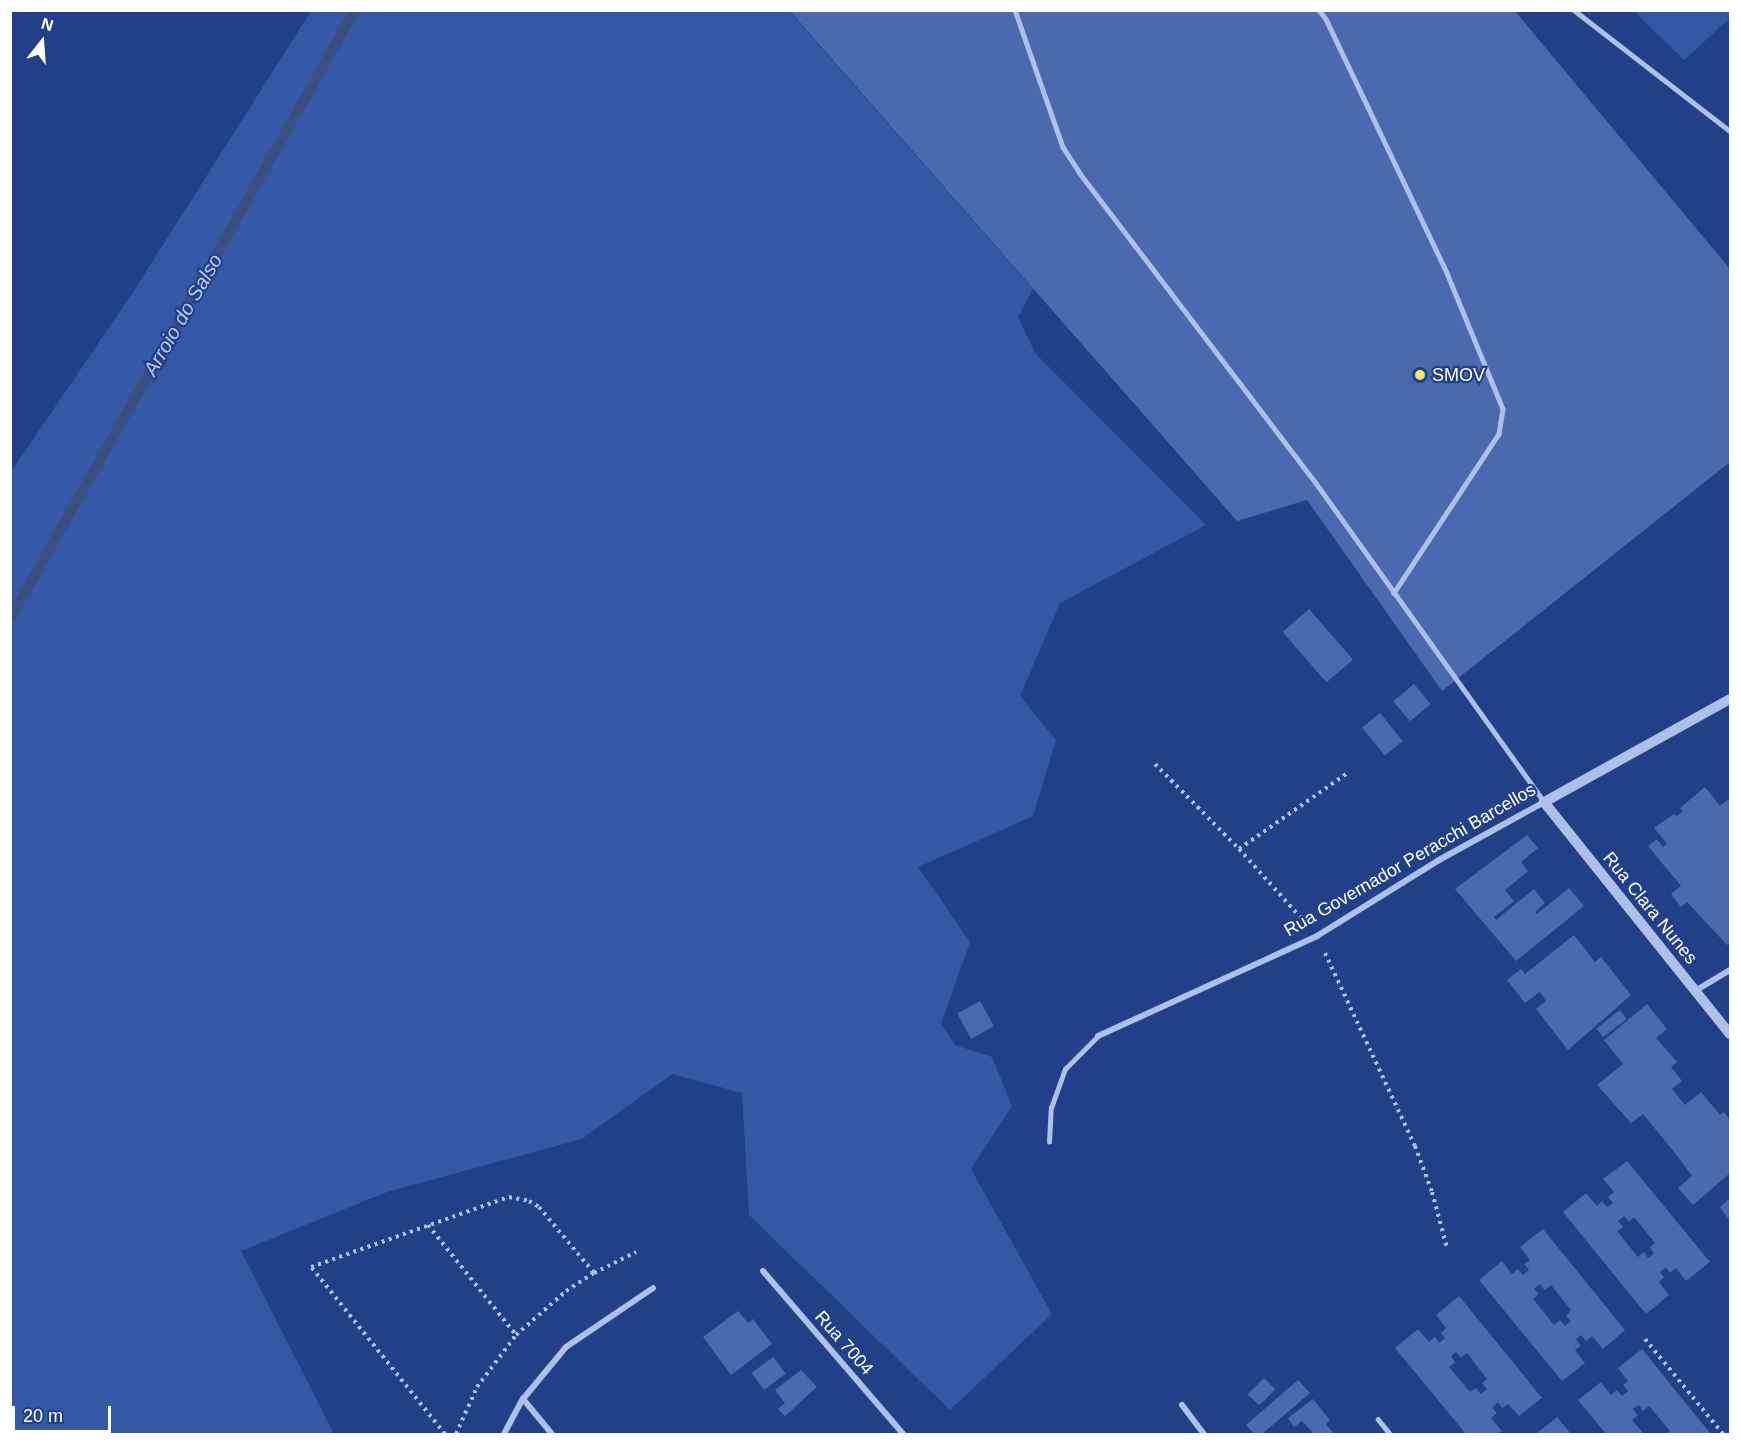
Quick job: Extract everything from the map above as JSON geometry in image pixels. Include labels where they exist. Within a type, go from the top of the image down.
[{"type":"street","name":"Rua Governador Peracchi Barcellos","points":[[1098,1036],[1317,936],[1439,860],[1731,699]]},
{"type":"street","name":"Rua Clara Nunes","points":[[1544,802],[1731,1034]]},
{"type":"street","points":[[1695,991],[1731,970]]},
{"type":"street","name":"Rua 7004","points":[[763,1271],[903,1434]]},
{"type":"street","points":[[504,1434],[523,1399],[566,1347],[653,1288]]},
{"type":"street","points":[[523,1399],[552,1434]]},
{"type":"street","points":[[1182,1405],[1204,1434]]},
{"type":"lane","points":[[1015,10],[1063,147],[1079,172],[1316,483],[1544,802]]},
{"type":"lane","points":[[1319,10],[1326,19],[1447,273],[1503,409],[1499,434],[1394,593]]},
{"type":"lane","points":[[1574,10],[1731,131]]},
{"type":"lane","points":[[1049,1142],[1051,1108],[1065,1069],[1098,1036]]},
{"type":"lane","points":[[1378,1419],[1390,1434]]},
{"type":"path","points":[[1155,764],[1239,849],[1317,936],[1415,1146],[1432,1192],[1447,1248]]},
{"type":"path","points":[[1239,849],[1346,774]]},
{"type":"path","points":[[444,1434],[311,1267],[501,1198],[528,1201],[539,1207],[594,1273]]},
{"type":"path","points":[[428,1225],[516,1335]]},
{"type":"path","points":[[456,1434],[477,1387],[516,1335],[557,1298],[594,1273],[636,1252]]},
{"type":"path","points":[[1646,1340],[1723,1434]]},
{"type":"shaded area","points":[[311,11],[789,11],[1033,289],[1018,317],[1035,353],[1206,525],[1060,603],[1020,696],[1056,740],[1033,816],[918,867],[970,942],[941,1024],[955,1045],[992,1057],[1012,1106],[971,1169],[1052,1314],[950,1410],[749,1215],[742,1093],[672,1074],[582,1139],[387,1192],[241,1251],[334,1434],[11,1434],[11,472],[135,289]]},
{"type":"shaded area","points":[[1634,11],[1730,11],[1730,18],[1684,60]]},
{"type":"building","name":"SMOV","points":[[789,10],[1514,10],[1730,269],[1730,462],[1442,691],[1307,500],[1237,521]]},
{"type":"building","points":[[1309,609],[1353,660],[1327,683],[1283,632]]},
{"type":"building","points":[[1414,684],[1431,704],[1410,721],[1393,701]]},
{"type":"building","points":[[1380,713],[1403,741],[1385,755],[1362,727]]},
{"type":"building","points":[[1705,787],[1720,806],[1730,798],[1730,942],[1727,945],[1687,902],[1681,907],[1671,894],[1681,886],[1648,846],[1657,839],[1663,847],[1667,844],[1654,828],[1674,814],[1676,816],[1683,812],[1680,808]]},
{"type":"building","points":[[1527,835],[1538,848],[1521,862],[1528,871],[1505,890],[1514,901],[1494,917],[1496,920],[1534,889],[1545,903],[1535,912],[1537,914],[1569,888],[1584,906],[1516,961],[1455,889]]},
{"type":"building","points":[[1574,935],[1595,962],[1601,957],[1631,995],[1568,1050],[1536,1009],[1546,1001],[1540,992],[1525,1003],[1507,980],[1521,969],[1525,974]]},
{"type":"building","points":[[980,1001],[994,1026],[971,1039],[957,1014]]},
{"type":"building","points":[[1647,1004],[1667,1029],[1656,1038],[1677,1062],[1671,1067],[1682,1081],[1672,1089],[1685,1105],[1701,1092],[1720,1115],[1724,1112],[1730,1120],[1730,1173],[1693,1205],[1678,1188],[1692,1176],[1675,1153],[1643,1114],[1631,1123],[1597,1085],[1623,1064],[1604,1040]]},
{"type":"building","points":[[1620,1010],[1627,1019],[1603,1037],[1596,1028]]},
{"type":"building","points":[[1627,1161],[1710,1262],[1686,1281],[1676,1268],[1670,1273],[1666,1267],[1660,1272],[1664,1277],[1659,1282],[1669,1295],[1646,1314],[1563,1212],[1586,1193],[1597,1206],[1602,1201],[1607,1207],[1613,1203],[1608,1197],[1614,1192],[1603,1179]],"holes":[[[1624,1216],[1629,1222],[1634,1217],[1655,1243],[1650,1247],[1654,1253],[1648,1258],[1644,1252],[1638,1257],[1617,1231],[1623,1227],[1618,1221]]]},
{"type":"building","points":[[1730,1198],[1730,1221],[1720,1207]]},
{"type":"building","points":[[1543,1229],[1625,1330],[1603,1349],[1592,1336],[1586,1341],[1581,1335],[1576,1339],[1581,1346],[1575,1350],[1585,1363],[1562,1381],[1479,1280],[1502,1261],[1512,1274],[1518,1269],[1523,1275],[1529,1270],[1524,1264],[1530,1260],[1520,1247]],"holes":[[[1540,1284],[1545,1290],[1551,1285],[1571,1310],[1566,1316],[1571,1321],[1565,1326],[1560,1320],[1554,1325],[1533,1299],[1539,1294],[1534,1289]]]},
{"type":"building","points":[[1459,1296],[1542,1398],[1519,1416],[1508,1404],[1502,1408],[1498,1402],[1492,1408],[1497,1413],[1491,1418],[1502,1431],[1497,1434],[1466,1434],[1395,1348],[1418,1329],[1429,1342],[1435,1337],[1439,1343],[1445,1338],[1441,1333],[1446,1328],[1436,1315]],"holes":[[[1456,1352],[1461,1358],[1467,1353],[1487,1379],[1482,1383],[1487,1389],[1481,1394],[1476,1388],[1470,1392],[1449,1367],[1455,1362],[1451,1356]]]},
{"type":"building","points":[[738,1311],[748,1323],[753,1319],[772,1344],[731,1375],[703,1337]]},
{"type":"building","points":[[1642,1349],[1711,1434],[1666,1434],[1670,1431],[1649,1406],[1643,1411],[1639,1405],[1633,1409],[1638,1415],[1632,1420],[1644,1434],[1606,1434],[1578,1400],[1601,1382],[1611,1395],[1617,1390],[1622,1396],[1628,1391],[1623,1385],[1628,1381],[1618,1368]]},
{"type":"building","points":[[773,1357],[786,1374],[764,1390],[751,1373]]},
{"type":"building","points":[[801,1370],[817,1387],[785,1416],[778,1409],[785,1403],[775,1390]]},
{"type":"building","points":[[1264,1378],[1275,1389],[1259,1406],[1248,1394]]},
{"type":"building","points":[[1298,1380],[1310,1393],[1262,1434],[1254,1434],[1246,1425]]},
{"type":"building","points":[[1313,1399],[1330,1420],[1326,1424],[1334,1434],[1314,1434],[1302,1421],[1294,1427],[1288,1418]]},
{"type":"building","points":[[1557,1417],[1571,1434],[1536,1434]]},
{"type":"waterway","name":"Arroio do Salso","points":[[10,619],[355,10]]},
{"type":"place","name":"SMOV","points":[[1420,375]]}]
